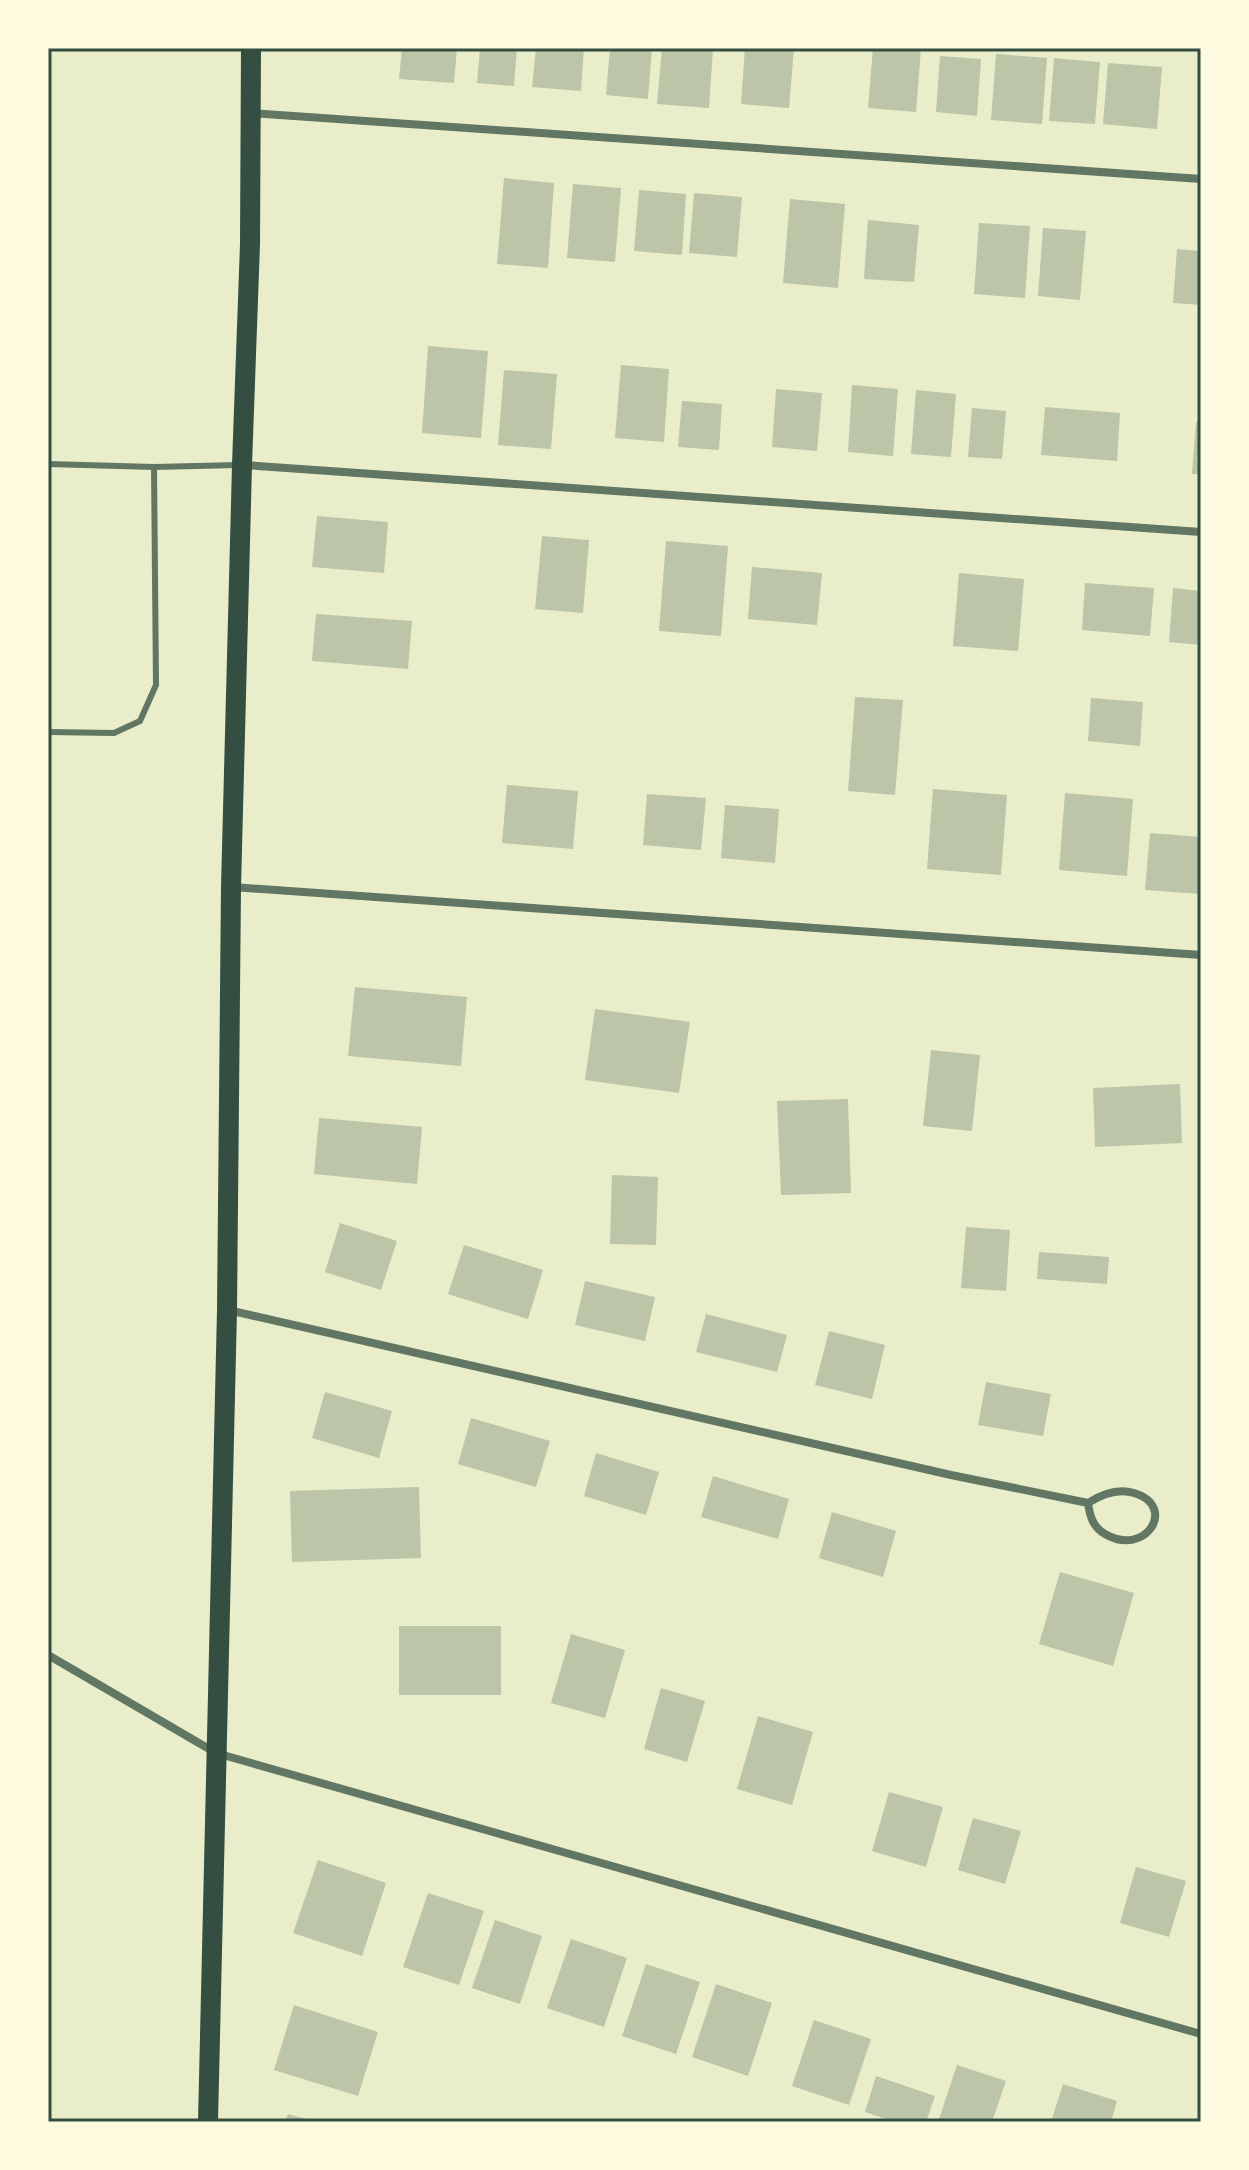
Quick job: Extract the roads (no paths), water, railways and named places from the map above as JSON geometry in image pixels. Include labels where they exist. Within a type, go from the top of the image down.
[{"type":"main road","points":[[208,2122],[227,1310],[231,887],[250,244],[251,48]]},
{"type":"street","points":[[249,113],[1201,179]]},
{"type":"street","points":[[242,465],[1201,532]]},
{"type":"street","points":[[231,887],[1201,955]]},
{"type":"street","points":[[227,1310],[951,1475],[1088,1503],[1108,1493],[1134,1493],[1154,1506],[1155,1520],[1149,1532],[1134,1541],[1116,1540],[1097,1529],[1088,1503]]},
{"type":"street","points":[[48,1655],[216,1753],[1201,2034]]},
{"type":"lane","points":[[48,464],[154,467],[242,465]]},
{"type":"lane","points":[[48,732],[114,733],[140,721],[156,685],[154,467]]}]
